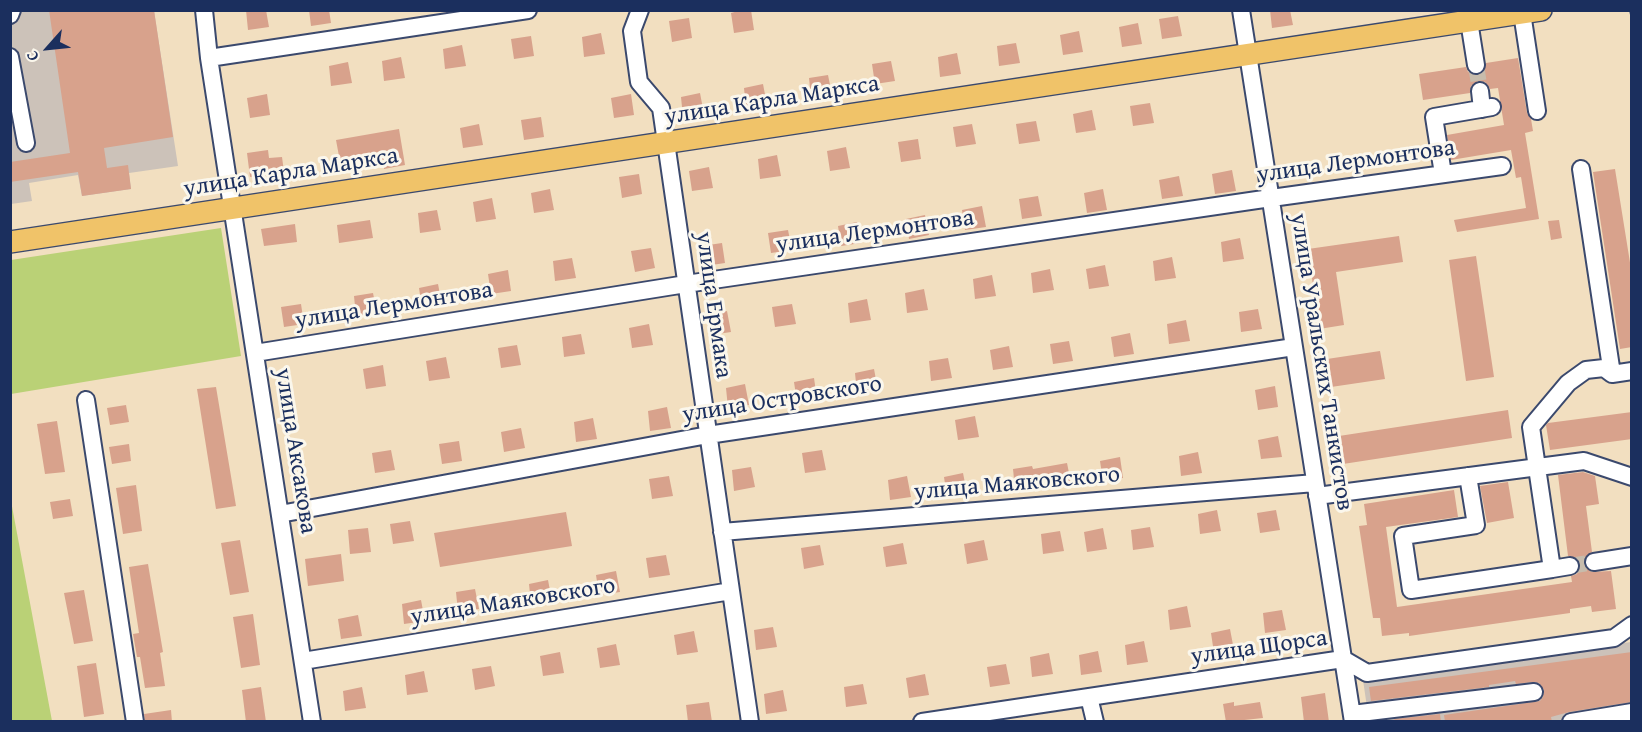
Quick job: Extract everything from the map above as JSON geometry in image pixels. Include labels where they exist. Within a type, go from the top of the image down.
[{"type":"main road","name":"улица Карла Маркса","points":[[10,243],[1532,12]]},
{"type":"street","points":[[10,15],[12,10]]},
{"type":"street","name":"улица Аксакова","points":[[204,10],[209,58],[312,722]]},
{"type":"street","points":[[209,58],[528,10]]},
{"type":"street","name":"улица Ермака","points":[[640,10],[632,31],[639,82],[661,108],[750,722]]},
{"type":"street","name":"улица Уральских Танкистов","points":[[1241,10],[1352,718]]},
{"type":"street","points":[[1532,12],[1537,111]]},
{"type":"street","points":[[1469,21],[1476,65]]},
{"type":"street","points":[[10,57],[14,96],[26,143]]},
{"type":"street","points":[[1443,174],[1434,117],[1487,108],[1480,91]]},
{"type":"street","name":"улица Лермонтова","points":[[255,353],[686,284],[1502,166]]},
{"type":"street","points":[[1581,169],[1612,374]]},
{"type":"street","name":"улица Островского","points":[[280,514],[708,435],[1294,347]]},
{"type":"street","points":[[1552,568],[1532,428],[1568,383],[1586,370],[1604,368],[1612,374],[1632,371]]},
{"type":"street","points":[[86,400],[135,722]]},
{"type":"street","name":"улица Маяковского","points":[[722,532],[1316,489],[1468,476],[1584,461],[1631,482]]},
{"type":"street","points":[[1468,476],[1476,525],[1403,536],[1411,590],[1570,566]]},
{"type":"street","points":[[1594,562],[1632,556]]},
{"type":"street","name":"улица Маяковского","points":[[303,661],[731,591]]},
{"type":"street","name":"улица Щорса","points":[[922,722],[957,719],[1343,659],[1367,674],[1614,638],[1632,625]]},
{"type":"street","points":[[1352,718],[1534,692]]},
{"type":"street","points":[[1089,697],[1095,722]]},
{"type":"street","points":[[1571,722],[1632,712]]},
{"type":"path","points":[[1630,10],[1632,20]]},
{"type":"shaded area","points":[[11,11],[154,11],[178,166],[129,173],[131,189],[82,196],[78,175],[29,183],[32,201],[11,204]]},
{"type":"shaded area","points":[[1631,642],[1631,715],[1584,722],[1369,721],[1363,680]]},
{"type":"green space","points":[[221,228],[241,356],[11,394],[11,260]]},
{"type":"green space","points":[[11,501],[52,721],[11,721]]},
{"type":"building","points":[[49,10],[154,10],[173,137],[104,148],[107,168],[128,165],[131,189],[82,196],[78,172],[10,182],[10,162],[70,153]]},
{"type":"building","points":[[246,10],[266,10],[269,27],[248,30]]},
{"type":"building","points":[[309,10],[329,10],[331,23],[311,26]]},
{"type":"building","points":[[751,10],[754,30],[734,33],[731,13]]},
{"type":"building","points":[[1270,10],[1290,10],[1293,25],[1272,28]]},
{"type":"building","points":[[1178,16],[1182,36],[1162,39],[1159,19]]},
{"type":"building","points":[[689,18],[692,38],[672,42],[669,21]]},
{"type":"building","points":[[1138,23],[1142,44],[1122,47],[1119,27]]},
{"type":"building","points":[[1079,31],[1083,52],[1063,55],[1060,35]]},
{"type":"building","points":[[601,33],[605,54],[584,57],[582,37]]},
{"type":"building","points":[[531,36],[534,56],[514,59],[511,39]]},
{"type":"building","points":[[1016,43],[1020,63],[999,66],[997,46]]},
{"type":"building","points":[[462,45],[466,66],[445,69],[443,49]]},
{"type":"building","points":[[957,53],[961,74],[940,77],[938,57]]},
{"type":"building","points":[[401,57],[405,78],[384,81],[382,61]]},
{"type":"building","points":[[1518,58],[1527,113],[1531,119],[1533,131],[1525,133],[1539,219],[1457,232],[1454,220],[1526,208],[1521,177],[1516,178],[1511,150],[1451,160],[1447,135],[1504,125],[1498,88],[1490,89],[1485,82],[1478,81],[1471,86],[1470,93],[1423,100],[1419,74],[1466,67],[1468,72],[1477,75],[1483,73],[1486,63]]},
{"type":"building","points":[[891,61],[895,81],[875,84],[872,64]]},
{"type":"building","points":[[348,62],[352,83],[331,86],[329,66]]},
{"type":"building","points":[[828,75],[832,95],[811,98],[809,78]]},
{"type":"building","points":[[763,84],[767,105],[746,108],[744,88]]},
{"type":"building","points":[[700,93],[704,114],[683,117],[681,97]]},
{"type":"building","points":[[267,94],[270,115],[250,118],[247,98]]},
{"type":"building","points":[[631,94],[634,115],[614,118],[611,98]]},
{"type":"building","points":[[1150,103],[1154,123],[1133,126],[1130,106]]},
{"type":"building","points":[[1092,110],[1096,130],[1076,133],[1073,114]]},
{"type":"building","points":[[541,117],[544,137],[524,140],[521,120]]},
{"type":"building","points":[[1036,121],[1040,141],[1019,144],[1016,124]]},
{"type":"building","points":[[479,124],[483,145],[463,148],[460,128]]},
{"type":"building","points":[[972,124],[976,144],[956,147],[953,127]]},
{"type":"building","points":[[399,129],[405,165],[384,169],[383,161],[341,167],[336,140]]},
{"type":"building","points":[[918,139],[921,159],[901,162],[898,142]]},
{"type":"building","points":[[846,147],[850,168],[830,171],[827,151]]},
{"type":"building","points":[[268,150],[269,158],[282,157],[284,172],[250,177],[247,153]]},
{"type":"building","points":[[777,155],[781,176],[760,179],[758,159]]},
{"type":"building","points":[[709,167],[713,188],[692,191],[689,171]]},
{"type":"building","points":[[1615,169],[1632,275],[1632,347],[1620,349],[1593,172]]},
{"type":"building","points":[[1232,170],[1236,191],[1215,194],[1212,174]]},
{"type":"building","points":[[639,174],[642,194],[622,198],[619,177]]},
{"type":"building","points":[[1179,176],[1183,196],[1162,199],[1159,180]]},
{"type":"building","points":[[550,189],[554,210],[534,213],[531,193]]},
{"type":"building","points":[[1103,189],[1107,210],[1087,213],[1084,193]]},
{"type":"building","points":[[1038,196],[1042,216],[1022,219],[1019,199]]},
{"type":"building","points":[[492,198],[496,219],[476,222],[473,202]]},
{"type":"building","points":[[982,206],[986,227],[965,230],[962,210]]},
{"type":"building","points":[[437,210],[441,230],[420,233],[418,213]]},
{"type":"building","points":[[925,215],[929,235],[909,239],[906,219]]},
{"type":"building","points":[[370,220],[373,238],[339,243],[337,225]]},
{"type":"building","points":[[1559,220],[1562,238],[1551,240],[1548,221]]},
{"type":"building","points":[[857,222],[861,243],[841,246],[838,226]]},
{"type":"building","points":[[295,224],[297,242],[264,246],[261,229]]},
{"type":"building","points":[[788,230],[792,250],[771,253],[768,233]]},
{"type":"building","points":[[1399,236],[1403,262],[1336,272],[1344,325],[1319,329],[1308,249]]},
{"type":"building","points":[[1240,238],[1244,259],[1223,262],[1221,242]]},
{"type":"building","points":[[722,243],[725,263],[705,266],[702,246]]},
{"type":"building","points":[[651,248],[655,268],[635,272],[631,251]]},
{"type":"building","points":[[1476,256],[1494,377],[1466,381],[1449,260]]},
{"type":"building","points":[[1172,257],[1176,278],[1155,281],[1153,261]]},
{"type":"building","points":[[572,258],[576,278],[555,281],[553,261]]},
{"type":"building","points":[[1105,265],[1109,286],[1089,289],[1086,269]]},
{"type":"building","points":[[1050,269],[1054,290],[1033,293],[1031,273]]},
{"type":"building","points":[[508,270],[511,291],[491,294],[488,274]]},
{"type":"building","points":[[992,275],[996,296],[975,299],[973,279]]},
{"type":"building","points":[[438,284],[442,305],[422,308],[419,288]]},
{"type":"building","points":[[924,289],[928,310],[907,313],[905,293]]},
{"type":"building","points":[[373,293],[377,313],[356,316],[354,296]]},
{"type":"building","points":[[867,299],[871,320],[850,323],[848,303]]},
{"type":"building","points":[[301,304],[304,324],[284,327],[281,307]]},
{"type":"building","points":[[792,304],[796,324],[775,327],[772,307]]},
{"type":"building","points":[[1258,309],[1262,329],[1241,332],[1239,312]]},
{"type":"building","points":[[727,311],[731,332],[711,335],[708,315]]},
{"type":"building","points":[[1186,320],[1190,341],[1169,344],[1167,324]]},
{"type":"building","points":[[649,324],[653,345],[632,348],[629,328]]},
{"type":"building","points":[[1130,333],[1134,354],[1114,357],[1111,337]]},
{"type":"building","points":[[581,334],[585,354],[564,357],[562,337]]},
{"type":"building","points":[[1069,341],[1073,361],[1053,364],[1050,344]]},
{"type":"building","points":[[517,345],[521,365],[501,368],[498,348]]},
{"type":"building","points":[[1009,346],[1013,367],[993,370],[990,350]]},
{"type":"building","points":[[1380,351],[1385,379],[1331,387],[1327,359]]},
{"type":"building","points":[[446,357],[450,378],[429,381],[426,361]]},
{"type":"building","points":[[948,358],[952,378],[931,381],[929,361]]},
{"type":"building","points":[[383,365],[386,386],[366,389],[363,369]]},
{"type":"building","points":[[874,369],[878,390],[857,393],[855,373]]},
{"type":"building","points":[[814,378],[817,399],[797,402],[794,382]]},
{"type":"building","points":[[745,384],[749,405],[728,408],[726,388]]},
{"type":"building","points":[[1275,386],[1278,407],[1258,410],[1255,390]]},
{"type":"building","points":[[216,387],[236,506],[216,509],[197,389]]},
{"type":"building","points":[[126,405],[129,422],[110,425],[107,408]]},
{"type":"building","points":[[667,407],[671,428],[650,431],[648,411]]},
{"type":"building","points":[[1508,410],[1512,438],[1343,464],[1339,436]]},
{"type":"building","points":[[1632,412],[1632,439],[1550,450],[1546,425],[1548,423]]},
{"type":"building","points":[[975,416],[979,437],[958,440],[955,420]]},
{"type":"building","points":[[593,418],[597,439],[576,442],[574,422]]},
{"type":"building","points":[[57,421],[65,472],[45,474],[37,424]]},
{"type":"building","points":[[521,428],[525,448],[504,452],[501,432]]},
{"type":"building","points":[[1278,436],[1282,457],[1261,459],[1258,440]]},
{"type":"building","points":[[459,441],[462,461],[442,464],[439,444]]},
{"type":"building","points":[[129,444],[131,461],[112,464],[109,447]]},
{"type":"building","points":[[391,450],[395,470],[375,473],[372,453]]},
{"type":"building","points":[[822,450],[826,470],[805,473],[802,453]]},
{"type":"building","points":[[1198,452],[1202,473],[1181,476],[1179,456]]},
{"type":"building","points":[[1120,457],[1123,478],[1103,481],[1100,461]]},
{"type":"building","points":[[1067,463],[1071,483],[1015,489],[1013,469],[1032,466],[1033,469]]},
{"type":"building","points":[[751,467],[755,487],[734,491],[732,470]]},
{"type":"building","points":[[1583,472],[1595,476],[1599,504],[1586,506],[1592,552],[1584,558],[1584,564],[1591,572],[1611,571],[1616,609],[1592,612],[1591,606],[1570,609],[1570,613],[1409,636],[1409,633],[1382,636],[1380,618],[1373,618],[1359,526],[1367,525],[1364,504],[1454,490],[1458,517],[1386,527],[1397,607],[1572,582],[1571,576],[1577,574],[1580,565],[1578,559],[1568,556],[1558,475]]},
{"type":"building","points":[[963,473],[967,493],[947,497],[944,477]]},
{"type":"building","points":[[669,476],[673,496],[652,499],[649,479]]},
{"type":"building","points":[[907,476],[911,497],[890,500],[888,480]]},
{"type":"building","points":[[1508,482],[1514,518],[1487,523],[1480,486]]},
{"type":"building","points":[[136,485],[142,531],[123,534],[116,488]]},
{"type":"building","points":[[70,499],[73,516],[53,519],[50,502]]},
{"type":"building","points":[[1217,510],[1221,531],[1200,534],[1198,514]]},
{"type":"building","points":[[1276,510],[1280,530],[1260,533],[1257,513]]},
{"type":"building","points":[[566,512],[572,546],[440,567],[434,533]]},
{"type":"building","points":[[410,521],[414,541],[393,544],[390,524]]},
{"type":"building","points":[[1150,527],[1154,547],[1133,550],[1131,530]]},
{"type":"building","points":[[368,528],[371,552],[350,554],[348,530]]},
{"type":"building","points":[[1103,528],[1107,549],[1087,552],[1084,532]]},
{"type":"building","points":[[1060,531],[1064,551],[1043,554],[1041,534]]},
{"type":"building","points":[[240,540],[249,592],[230,595],[221,543]]},
{"type":"building","points":[[984,540],[988,560],[967,564],[964,544]]},
{"type":"building","points":[[903,543],[907,564],[886,567],[883,547]]},
{"type":"building","points":[[820,545],[824,565],[804,569],[801,548]]},
{"type":"building","points":[[341,554],[344,581],[308,586],[305,559]]},
{"type":"building","points":[[666,555],[670,575],[649,578],[646,558]]},
{"type":"building","points":[[148,564],[163,652],[160,653],[165,686],[145,688],[140,657],[137,657],[133,634],[139,633],[129,567]]},
{"type":"building","points":[[616,571],[620,592],[599,595],[596,575]]},
{"type":"building","points":[[548,580],[552,601],[531,604],[529,584]]},
{"type":"building","points":[[475,589],[479,609],[458,612],[456,592]]},
{"type":"building","points":[[84,590],[93,641],[74,644],[64,593]]},
{"type":"building","points":[[421,600],[425,621],[404,624],[402,604]]},
{"type":"building","points":[[1187,606],[1191,627],[1170,630],[1168,610]]},
{"type":"building","points":[[1282,610],[1286,630],[1265,633],[1263,613]]},
{"type":"building","points":[[253,614],[260,665],[241,668],[233,617]]},
{"type":"building","points":[[358,615],[362,636],[341,639],[338,619]]},
{"type":"building","points":[[773,627],[777,647],[756,650],[754,630]]},
{"type":"building","points":[[1230,629],[1234,650],[1214,653],[1211,633]]},
{"type":"building","points":[[694,631],[698,652],[677,655],[674,635]]},
{"type":"building","points":[[1144,641],[1148,662],[1127,665],[1125,645]]},
{"type":"building","points":[[616,644],[620,665],[600,668],[597,648]]},
{"type":"building","points":[[1098,651],[1102,672],[1081,675],[1079,655]]},
{"type":"building","points":[[560,652],[564,673],[543,676],[540,656]]},
{"type":"building","points":[[1632,652],[1632,702],[1569,712],[1551,717],[1552,722],[1445,722],[1444,715],[1540,701],[1544,690],[1539,683],[1533,682],[1516,684],[1515,681],[1489,685],[1489,687],[1371,701],[1369,687]]},
{"type":"building","points":[[1049,653],[1053,674],[1032,677],[1030,657]]},
{"type":"building","points":[[96,663],[104,714],[84,717],[77,666]]},
{"type":"building","points":[[1006,664],[1010,684],[990,687],[987,667]]},
{"type":"building","points":[[491,666],[495,686],[475,690],[472,669]]},
{"type":"building","points":[[424,671],[428,692],[407,695],[405,675]]},
{"type":"building","points":[[925,674],[929,695],[909,698],[906,678]]},
{"type":"building","points":[[863,684],[867,704],[846,707],[844,687]]},
{"type":"building","points":[[261,687],[266,722],[246,722],[242,690]]},
{"type":"building","points":[[362,687],[366,708],[345,711],[343,691]]},
{"type":"building","points":[[783,690],[787,711],[766,714],[764,694]]},
{"type":"building","points":[[1325,693],[1329,722],[1304,722],[1301,697]]},
{"type":"building","points":[[709,702],[712,722],[688,722],[686,705]]},
{"type":"building","points":[[1234,702],[1234,706],[1260,702],[1263,718],[1226,722],[1223,704]]},
{"type":"building","points":[[171,710],[172,722],[145,722],[144,714]]},
{"type":"building","points":[[1440,714],[1441,722],[1395,722],[1394,719]]},
{"type":"tunnel","points":[[1476,65],[1480,91]]},
{"type":"tunnel","points":[[1570,566],[1594,562]]}]
